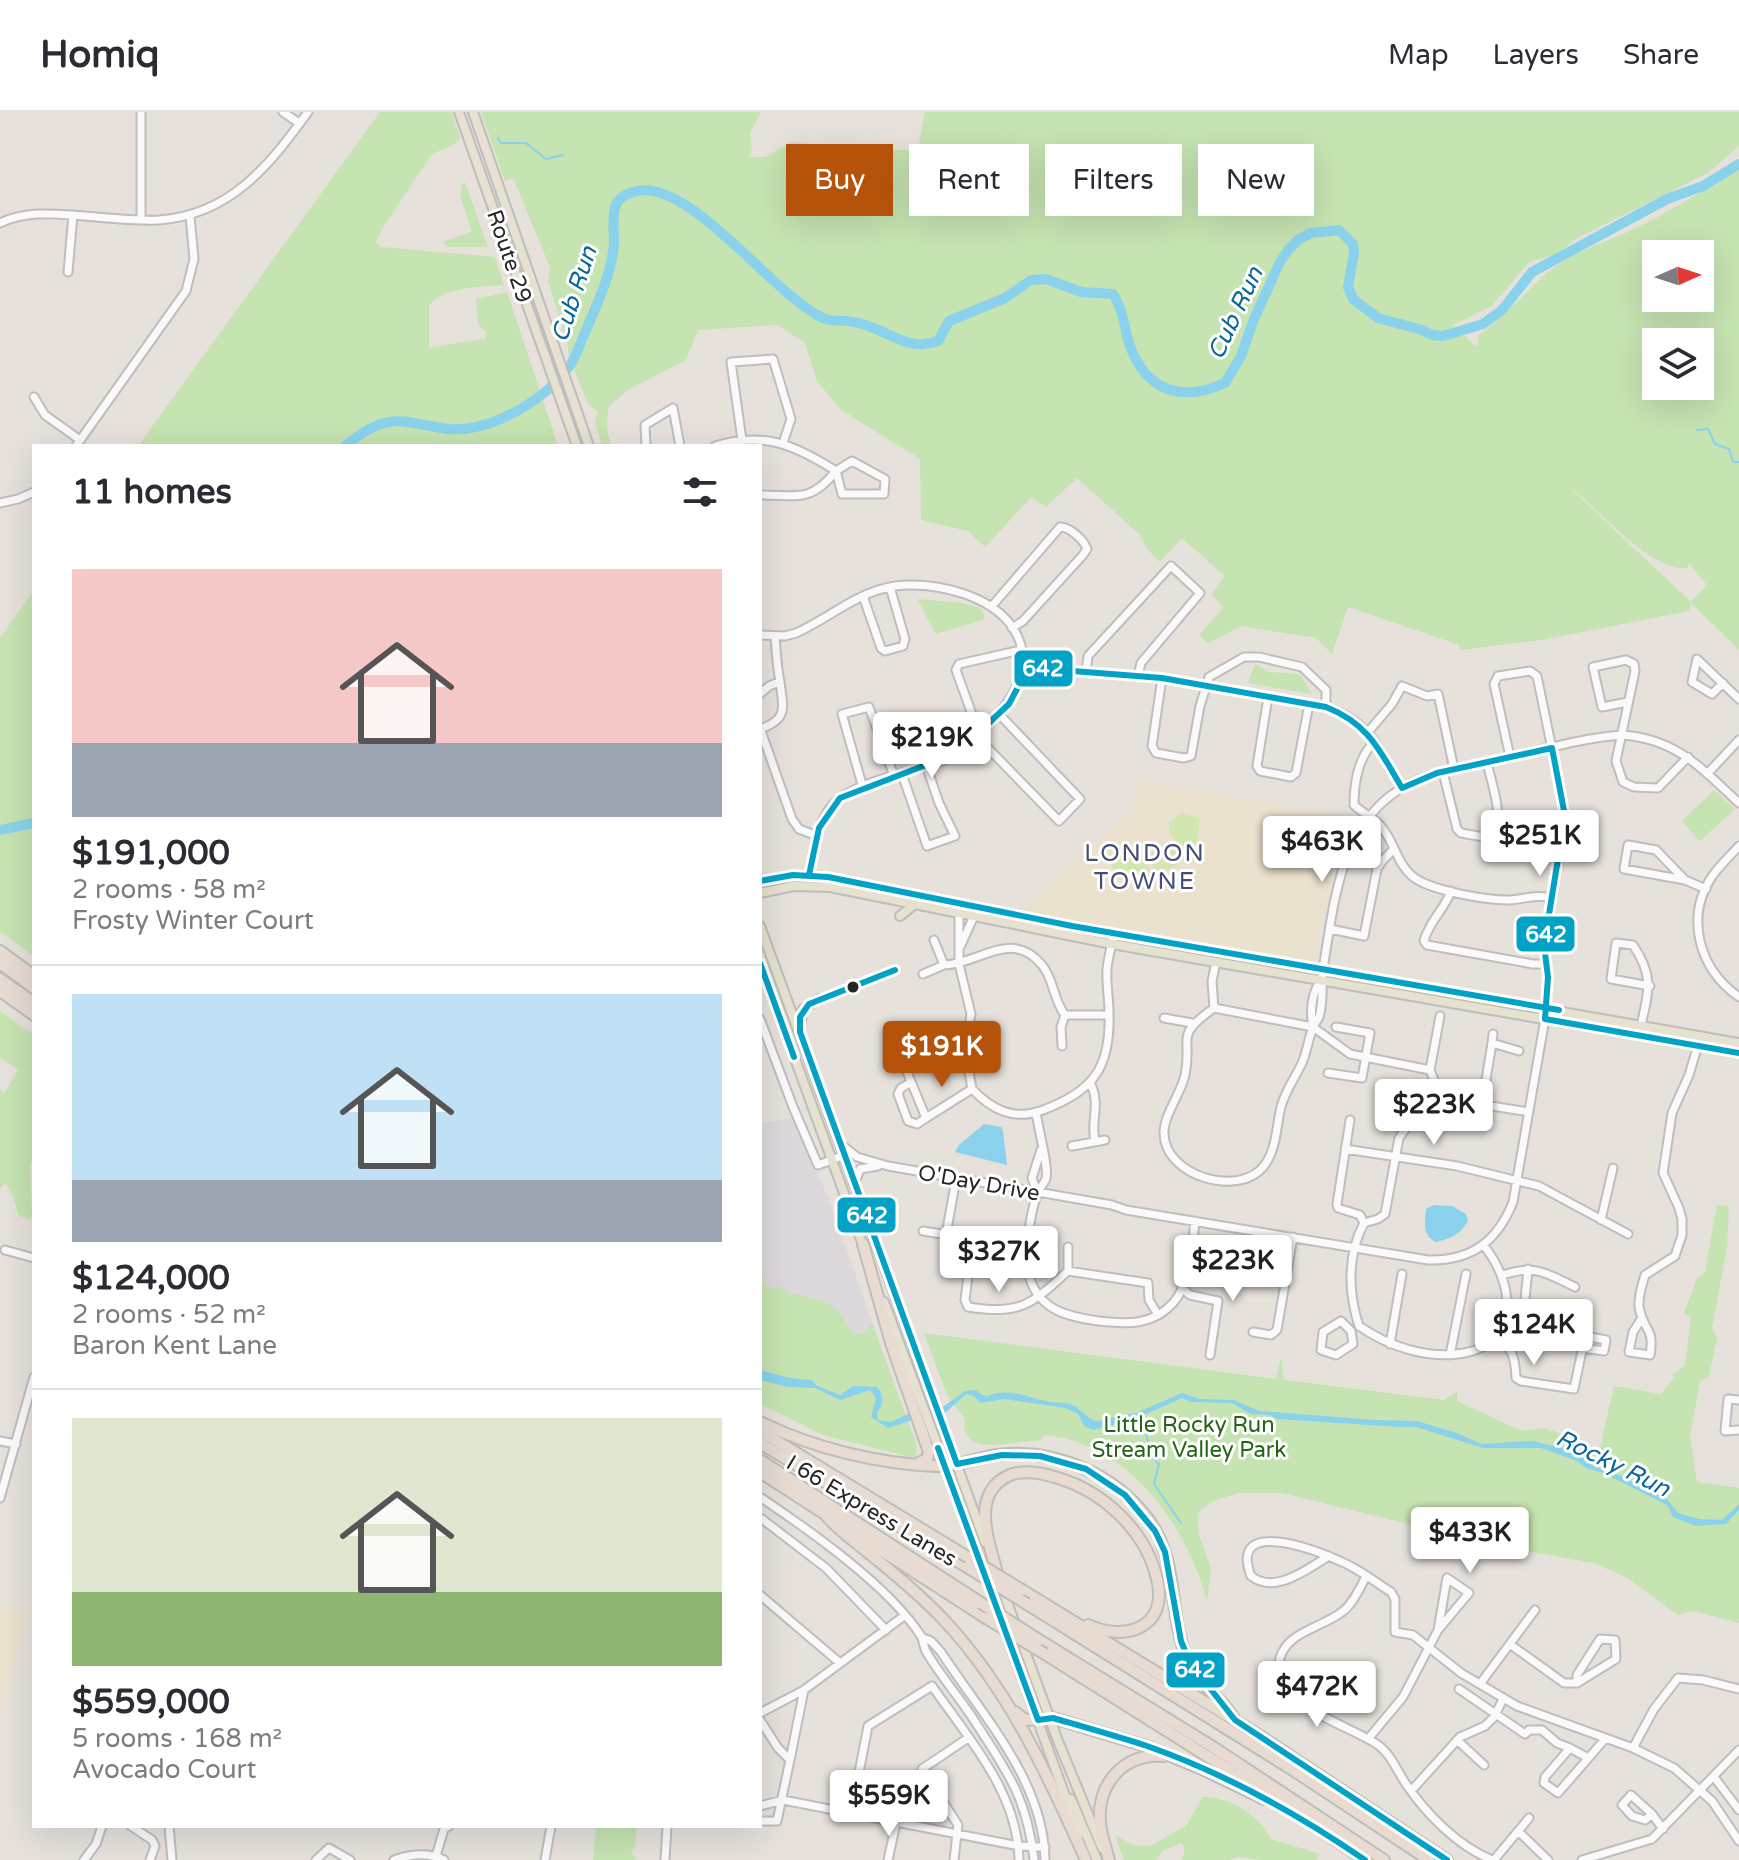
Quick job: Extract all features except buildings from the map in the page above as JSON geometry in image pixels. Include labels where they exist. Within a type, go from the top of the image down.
[{"type":"highway","points":[[0,951],[32,975]]},
{"type":"highway","points":[[0,963],[32,987]]},
{"type":"highway","points":[[0,979],[32,1002]]},
{"type":"highway","points":[[0,991],[32,1014]]},
{"type":"highway","points":[[863,1244],[891,1343],[926,1430],[929,1456],[916,1464]]},
{"type":"highway","points":[[762,1423],[821,1446],[916,1464],[944,1466],[1000,1455],[1043,1456],[1093,1473],[1132,1501],[1154,1529],[1166,1552],[1179,1630],[1188,1661],[1206,1688],[1227,1707],[1235,1720]]},
{"type":"highway","points":[[762,1432],[1235,1720],[1447,1860]]},
{"type":"highway","name":"I 66 Express Lanes","points":[[762,1444],[1027,1604],[1293,1770],[1429,1860]]},
{"type":"highway","name":"I 66 Express Lanes","points":[[762,1461],[1039,1640],[1213,1747],[1384,1860]]},
{"type":"highway","points":[[762,1473],[1365,1860]]},
{"type":"highway","points":[[997,1573],[984,1516],[989,1494],[1002,1480],[1016,1473],[1040,1473],[1073,1483],[1094,1494],[1119,1514],[1148,1555],[1158,1585],[1155,1610],[1140,1628],[1118,1634],[1097,1629],[1045,1604]]},
{"type":"highway","points":[[824,1513],[838,1530],[879,1561],[945,1621],[983,1669],[1010,1708],[1054,1788],[1087,1860]]},
{"type":"highway","points":[[1010,1708],[1025,1720],[1044,1719],[1180,1759],[1310,1822]]},
{"type":"highway","points":[[1108,1860],[1100,1825],[1102,1798],[1110,1780],[1123,1766],[1141,1757],[1180,1759]]},
{"type":"main road","name":"Route 29","points":[[459,112],[576,444]]},
{"type":"main road","name":"Route 29","points":[[473,112],[588,444]]},
{"type":"main road","points":[[762,881],[809,875],[1114,933],[1739,1043]]},
{"type":"main road","points":[[762,893],[807,885],[830,887],[1112,944],[1739,1053]]},
{"type":"main road","points":[[900,916],[915,904]]},
{"type":"main road","points":[[762,931],[997,1573],[1044,1719],[1056,1770],[1087,1860]]},
{"type":"main road","points":[[762,972],[863,1244]]},
{"type":"main road","points":[[800,1032],[803,1009],[819,999]]},
{"type":"main road","points":[[926,1430],[944,1466],[1044,1719],[1108,1860]]},
{"type":"main road","points":[[1056,1770],[1097,1860]]},
{"type":"street","points":[[141,112],[141,220]]},
{"type":"street","points":[[283,112],[299,123]]},
{"type":"street","points":[[0,223],[30,213],[141,220],[190,216],[222,202],[247,185],[273,159],[308,112]]},
{"type":"street","points":[[68,272],[73,215]]},
{"type":"street","points":[[34,397],[45,415],[78,443],[186,291],[194,259],[190,216]]},
{"type":"street","points":[[742,440],[731,362],[773,359],[791,419],[783,443]]},
{"type":"street","points":[[646,444],[645,425],[673,408],[680,444]]},
{"type":"street","points":[[724,444],[742,440],[783,443],[802,450],[836,471],[842,494],[884,494],[885,479],[852,461],[836,471],[823,486],[808,494],[762,495]]},
{"type":"street","points":[[0,503],[32,493]]},
{"type":"street","points":[[992,606],[1060,527],[1068,528],[1086,545],[1083,555],[1023,621],[1012,628]]},
{"type":"street","points":[[1086,672],[1088,656],[1171,566],[1200,593],[1141,663],[1138,676]]},
{"type":"street","points":[[863,596],[881,648],[890,650],[903,646],[905,639],[890,587]]},
{"type":"street","points":[[762,635],[796,633],[863,596],[890,587],[929,587],[978,598],[992,606],[1012,628],[1021,650],[1022,667],[1016,692],[999,714],[957,753],[840,798],[823,819],[809,875]]},
{"type":"street","points":[[762,728],[772,725],[784,705],[775,636]]},
{"type":"street","points":[[999,714],[1080,799],[1059,821],[982,742],[956,670],[959,664],[1021,650]]},
{"type":"street","points":[[1162,678],[1152,746],[1156,753],[1184,758],[1191,756],[1205,686],[1212,674],[1233,662],[1259,657],[1302,667],[1326,690],[1326,707]]},
{"type":"street","points":[[1723,683],[1712,694],[1692,682],[1697,659],[1723,683],[1739,699]]},
{"type":"street","points":[[1628,702],[1602,707],[1593,667],[1626,660],[1631,661],[1635,671],[1616,761],[1623,782],[1634,787],[1658,788],[1688,757]]},
{"type":"street","points":[[1022,667],[1162,678],[1326,707],[1352,717],[1368,732],[1402,788]]},
{"type":"street","points":[[1350,1120],[1337,1204],[1338,1208],[1360,1215],[1364,1223],[1355,1247],[1350,1290],[1359,1326],[1390,1344],[1450,1355],[1468,1353],[1496,1336],[1508,1310],[1508,1293],[1503,1275],[1484,1246],[1507,1215],[1517,1181],[1545,1019],[1548,977],[1544,945],[1565,816],[1537,676],[1530,671],[1498,676],[1494,684],[1510,757]]},
{"type":"street","points":[[762,692],[779,682]]},
{"type":"street","points":[[1368,732],[1392,704],[1402,686],[1427,696],[1438,694],[1454,769]]},
{"type":"street","points":[[1268,697],[1257,766],[1260,771],[1291,777],[1296,773],[1309,704]]},
{"type":"street","points":[[863,788],[842,714],[869,707],[927,846],[955,836],[926,765]]},
{"type":"street","points":[[762,734],[792,819],[799,829],[817,836]]},
{"type":"street","points":[[1430,1070],[1350,1054],[1313,1027],[1214,1008],[1192,1023],[1185,1040],[1185,1075],[1164,1131],[1167,1150],[1187,1172],[1220,1180],[1238,1180],[1254,1175],[1264,1166],[1274,1147],[1280,1108],[1302,1064],[1313,1027],[1318,1020],[1324,987],[1323,969],[1343,863],[1357,833],[1370,816],[1402,788],[1454,769],[1622,735],[1659,741],[1688,757],[1739,803]]},
{"type":"street","points":[[1707,774],[1739,740]]},
{"type":"street","points":[[1374,743],[1365,750],[1362,758],[1354,802],[1384,829],[1401,864],[1413,877],[1433,887],[1505,900],[1536,895],[1552,898]]},
{"type":"street","points":[[1443,772],[1457,829],[1461,833],[1490,838],[1498,821],[1487,762]]},
{"type":"street","points":[[1685,880],[1656,850],[1628,845],[1624,869],[1685,880],[1706,889]]},
{"type":"street","points":[[1739,846],[1713,875],[1697,919],[1699,940],[1719,980],[1739,997]]},
{"type":"street","points":[[1330,929],[1364,936],[1377,869],[1394,849]]},
{"type":"street","points":[[1451,891],[1446,904],[1429,927],[1424,941],[1427,945],[1545,964]]},
{"type":"street","points":[[959,913],[959,964],[971,1014],[965,1048],[972,1089],[997,1111],[1036,1112],[1074,1097],[1091,1084],[1107,1051],[1107,970],[1114,933]]},
{"type":"street","points":[[959,950],[974,916]]},
{"type":"street","points":[[934,940],[944,965]]},
{"type":"street","points":[[1641,1025],[1650,986],[1648,973],[1633,945],[1616,943],[1611,979],[1650,986]]},
{"type":"street","points":[[923,974],[944,965],[979,958],[993,949],[1017,948],[1043,966],[1057,1005],[1065,1015]]},
{"type":"street","points":[[1214,1008],[1212,981],[1216,962]]},
{"type":"street","points":[[1065,1015],[1109,1015]]},
{"type":"street","points":[[1062,1046],[1061,1027],[1065,1015]]},
{"type":"street","points":[[1440,1016],[1430,1070],[1441,1098]]},
{"type":"street","points":[[1164,1018],[1192,1023]]},
{"type":"street","points":[[762,1024],[818,1165],[845,1155]]},
{"type":"street","points":[[1328,1073],[1362,1078],[1370,1033],[1336,1027]]},
{"type":"street","points":[[1482,1104],[1493,1034]]},
{"type":"street","points":[[1492,1043],[1519,1051]]},
{"type":"street","points":[[1642,1318],[1633,1332],[1629,1352],[1650,1355],[1653,1338],[1642,1318],[1639,1296],[1645,1275],[1675,1256],[1682,1235],[1679,1208],[1663,1173],[1672,1113],[1698,1045]]},
{"type":"street","points":[[898,1050],[926,1118]]},
{"type":"street","points":[[910,1083],[898,1094],[908,1121],[917,1124],[972,1089]]},
{"type":"street","points":[[787,1091],[804,1084]]},
{"type":"street","points":[[1091,1084],[1098,1101],[1093,1134],[1095,1141]]},
{"type":"street","points":[[1441,1098],[1529,1112]]},
{"type":"street","points":[[1364,1223],[1385,1214],[1399,1138],[1412,1120],[1430,1112],[1441,1098]]},
{"type":"street","points":[[793,1107],[810,1101]]},
{"type":"street","points":[[1036,1112],[1041,1150],[1047,1167],[1045,1181],[1037,1192],[1027,1261],[1031,1282],[1039,1296],[1057,1311],[1075,1318],[1129,1324],[1144,1322],[1158,1315],[1174,1302],[1182,1288],[1195,1221]]},
{"type":"street","points":[[1072,1146],[1105,1140]]},
{"type":"street","name":"O'Day Drive","points":[[842,1145],[857,1157],[888,1166],[1355,1247],[1441,1260],[1484,1246]]},
{"type":"street","points":[[1345,1149],[1457,1166],[1539,1186],[1628,1234]]},
{"type":"street","points":[[1037,1192],[1032,1178],[1041,1150]]},
{"type":"street","name":"O'Day Drive","points":[[855,1183],[860,1169],[888,1166]]},
{"type":"street","points":[[1601,1220],[1613,1168]]},
{"type":"street","points":[[946,1235],[956,1179]]},
{"type":"street","points":[[923,1231],[972,1239]]},
{"type":"street","points":[[1253,1332],[1271,1335],[1277,1330],[1293,1237]]},
{"type":"street","points":[[968,1276],[965,1300],[968,1307],[1009,1310],[1028,1305],[1068,1271],[1068,1247]]},
{"type":"street","points":[[5,1250],[32,1257]]},
{"type":"street","points":[[1503,1275],[1528,1269],[1542,1270],[1575,1287]]},
{"type":"street","points":[[1509,1346],[1515,1345],[1522,1330],[1528,1269]]},
{"type":"street","points":[[1068,1271],[1160,1285]]},
{"type":"street","points":[[1390,1344],[1402,1274]]},
{"type":"street","points":[[1450,1355],[1466,1274]]},
{"type":"street","points":[[1148,1283],[1149,1300],[1158,1315]]},
{"type":"street","points":[[1182,1288],[1190,1295],[1218,1301],[1210,1355]]},
{"type":"street","points":[[1341,1321],[1351,1331],[1353,1344],[1336,1355],[1321,1350],[1323,1332],[1341,1321]]},
{"type":"street","points":[[1351,1331],[1359,1326]]},
{"type":"street","points":[[1496,1336],[1509,1346],[1515,1356],[1516,1378],[1574,1389],[1583,1348]]},
{"type":"street","points":[[0,1498],[32,1384]]},
{"type":"street","points":[[1739,1400],[1728,1399],[1725,1431],[1739,1430]]},
{"type":"street","points":[[0,1441],[16,1444]]},
{"type":"street","points":[[762,1498],[848,1563],[923,1638],[927,1653],[1016,1786],[1026,1810],[1034,1860]]},
{"type":"street","points":[[762,1518],[771,1504]]},
{"type":"street","points":[[762,1521],[826,1568],[886,1630]]},
{"type":"street","points":[[1329,1556],[1286,1580],[1265,1583],[1251,1576],[1246,1556],[1250,1547],[1257,1542],[1268,1541],[1290,1544],[1329,1556],[1346,1563],[1391,1592],[1395,1599],[1395,1632],[1413,1635],[1503,1699],[1633,1748],[1674,1768],[1719,1809],[1739,1841]]},
{"type":"street","points":[[1366,1577],[1343,1612],[1292,1639],[1285,1647],[1279,1670],[1281,1682],[1296,1700],[1368,1739],[1387,1754],[1422,1807],[1474,1852],[1493,1860],[1529,1818]]},
{"type":"street","points":[[1368,1739],[1403,1697],[1438,1630],[1469,1593],[1447,1578],[1438,1630]]},
{"type":"street","points":[[762,1597],[840,1663]]},
{"type":"street","points":[[1480,1684],[1535,1610]]},
{"type":"street","points":[[762,1712],[804,1690],[904,1616]]},
{"type":"street","points":[[923,1638],[931,1641],[941,1652],[1019,1769],[1041,1824],[1045,1860]]},
{"type":"street","points":[[1511,1645],[1564,1683],[1577,1683],[1616,1659],[1615,1640],[1600,1639],[1577,1675],[1577,1683]]},
{"type":"street","points":[[1633,1748],[1654,1709],[1678,1678],[1703,1680],[1739,1689]]},
{"type":"street","points":[[851,1814],[868,1726],[932,1686],[1008,1804],[1019,1846],[1019,1860]]},
{"type":"street","points":[[1459,1689],[1525,1734],[1529,1730],[1542,1730],[1557,1743],[1588,1758]]},
{"type":"street","points":[[762,1821],[777,1821],[804,1690]]},
{"type":"street","points":[[947,1708],[969,1693]]},
{"type":"street","points":[[1411,1791],[1457,1740],[1467,1732],[1485,1726],[1503,1699]]},
{"type":"street","points":[[762,1723],[790,1760]]},
{"type":"street","points":[[954,1860],[958,1825],[922,1769],[968,1738]]},
{"type":"street","points":[[1570,1748],[1545,1777],[1544,1783],[1554,1792],[1558,1793],[1605,1739]]},
{"type":"street","points":[[1457,1740],[1484,1765]]},
{"type":"street","points":[[1582,1860],[1642,1843],[1663,1829],[1739,1750]]},
{"type":"street","points":[[1714,1777],[1739,1810]]},
{"type":"street","points":[[762,1805],[783,1800],[1019,1846],[1045,1847]]},
{"type":"street","points":[[1652,1814],[1663,1829]]},
{"type":"street","points":[[888,1860],[896,1823]]},
{"type":"street","points":[[84,1860],[96,1844],[101,1828]]},
{"type":"street","points":[[134,1828],[152,1840],[155,1846],[150,1860]]},
{"type":"street","points":[[169,1828],[172,1860]]},
{"type":"street","points":[[436,1856],[446,1828]]},
{"type":"street","points":[[545,1860],[551,1828]]},
{"type":"street","points":[[665,1860],[667,1828]]},
{"type":"street","points":[[1518,1831],[1548,1860]]},
{"type":"street","points":[[316,1860],[329,1848],[350,1860]]},
{"type":"street","points":[[394,1860],[413,1854],[436,1856],[444,1860]]},
{"type":"shaded area","points":[[1139,779],[1355,819],[1335,857],[1315,958],[1307,961],[1022,911],[1131,810]]},
{"type":"shaded area","points":[[793,1117],[829,1200],[872,1322],[865,1333],[857,1335],[850,1331],[837,1310],[830,1305],[807,1296],[790,1295],[776,1286],[769,1290],[764,1282],[762,1124]]},
{"type":"shaded area","points":[[0,1608],[29,1610],[0,1721]]},
{"type":"green space","points":[[380,112],[452,112],[460,138],[453,145],[432,154],[376,242],[381,247],[495,257],[504,285],[454,291],[429,305],[429,348],[486,338],[486,332],[478,324],[476,299],[507,292],[557,444],[139,444]]},
{"type":"green space","points":[[481,112],[761,112],[750,133],[752,148],[749,157],[766,157],[786,145],[786,216],[893,216],[893,150],[909,150],[909,216],[1029,216],[1029,144],[919,144],[925,112],[1739,112],[1739,146],[1708,173],[1579,237],[1556,254],[1529,262],[1492,306],[1453,325],[1477,348],[1479,334],[1562,262],[1668,211],[1739,166],[1739,650],[1691,603],[1689,611],[1541,640],[1460,650],[1459,645],[1348,607],[1332,654],[1316,638],[1241,626],[1208,643],[1199,635],[1224,607],[1211,595],[1225,576],[1182,538],[1160,562],[1147,549],[1140,535],[1077,478],[1046,507],[1031,497],[985,547],[968,531],[921,520],[920,459],[840,409],[817,381],[805,343],[777,325],[698,330],[686,360],[626,391],[608,408],[607,429],[611,444],[601,444],[595,421],[598,411],[588,404],[569,359],[568,345],[548,281],[550,267],[513,178],[505,181]],"holes":[[[1567,485],[1641,549],[1672,566],[1687,568],[1689,563],[1707,585],[1691,602]]]},
{"type":"green space","points":[[465,182],[488,247],[448,247],[443,242],[472,231],[460,196]]},
{"type":"green space","points":[[32,593],[32,955],[0,932],[0,638]]},
{"type":"green space","points":[[917,599],[981,608],[985,619],[936,634]]},
{"type":"green space","points":[[1255,664],[1269,672],[1300,674],[1312,694],[1248,683]]},
{"type":"green space","points":[[1714,790],[1735,809],[1700,841],[1682,821]]},
{"type":"green space","points":[[1182,813],[1200,818],[1197,842],[1186,846],[1173,839],[1169,829],[1169,823]]},
{"type":"green space","points":[[1170,841],[1182,861],[1159,875],[1147,855]]},
{"type":"green space","points":[[1140,847],[1154,879],[1133,885],[1116,875],[1111,860]]},
{"type":"green space","points":[[0,1011],[32,1034],[30,1220],[18,1215],[14,1198],[5,1182],[0,1189],[0,1090],[5,1093],[18,1070],[0,1057]]},
{"type":"green space","name":"Little Rocky Run Stream Valley Park","points":[[1717,1205],[1729,1206],[1727,1247],[1712,1328],[1717,1338],[1709,1376],[1700,1381],[1690,1436],[1697,1482],[1739,1488],[1739,1623],[1693,1611],[1678,1615],[1628,1578],[1593,1563],[1454,1538],[1282,1493],[1237,1493],[1211,1502],[1197,1514],[1199,1535],[1211,1568],[1207,1602],[1198,1573],[1169,1517],[1127,1470],[1101,1453],[1073,1441],[1043,1435],[1041,1441],[991,1445],[971,1440],[966,1432],[965,1419],[947,1395],[924,1333],[1276,1379],[1281,1357],[1284,1380],[1444,1400],[1457,1392],[1457,1401],[1522,1431],[1543,1428],[1574,1437],[1599,1453],[1614,1386],[1661,1394],[1674,1378],[1672,1375],[1685,1365],[1691,1318],[1684,1313],[1697,1278],[1705,1272]]},
{"type":"green space","points":[[762,1266],[764,1282],[769,1289],[776,1286],[831,1305],[857,1335],[865,1333],[872,1322],[917,1446],[915,1458],[823,1435],[762,1405]]},
{"type":"green space","points":[[1202,1797],[1223,1800],[1242,1809],[1259,1822],[1271,1839],[1320,1854],[1316,1860],[1239,1857],[1229,1860],[1182,1860],[1185,1848],[1181,1843],[1163,1851],[1156,1860],[1124,1860],[1115,1835],[1134,1845],[1150,1846],[1187,1825]]},
{"type":"green space","points":[[596,1828],[637,1828],[631,1853],[636,1860],[593,1860]]},
{"type":"water","points":[[984,1124],[1001,1127],[1007,1165],[955,1152]]},
{"type":"water","points":[[1434,1205],[1452,1206],[1466,1214],[1468,1221],[1454,1236],[1435,1242],[1426,1232],[1425,1224],[1426,1209]]},
{"type":"water","name":"Rocky Run","points":[[762,1371],[811,1380],[840,1395],[853,1386],[877,1387],[883,1400],[877,1412],[878,1420],[891,1422],[908,1414],[919,1416],[940,1409],[965,1391],[976,1390],[988,1396],[1011,1393],[1070,1404],[1096,1421],[1136,1413],[1182,1393],[1200,1399],[1234,1400],[1259,1411],[1417,1421],[1481,1444],[1532,1441],[1566,1449],[1580,1454],[1592,1465],[1667,1499],[1678,1513],[1699,1519],[1722,1520],[1739,1504],[1739,1510],[1726,1524],[1696,1526],[1673,1517],[1663,1503],[1577,1461],[1541,1448],[1483,1448],[1416,1427],[1277,1419],[1270,1415],[1251,1414],[1232,1403],[1191,1402],[1182,1398],[1133,1420],[1093,1430],[1084,1426],[1078,1414],[1065,1408],[1004,1399],[980,1403],[974,1396],[966,1394],[943,1415],[888,1428],[871,1417],[876,1398],[870,1390],[840,1400],[815,1388],[788,1387],[762,1380]]},
{"type":"waterway","points":[[498,138],[501,143],[526,143],[546,159],[563,155]]},
{"type":"waterway","name":"Cub Run","points":[[348,444],[388,422],[403,421],[458,429],[477,427],[514,413],[546,391],[572,362],[601,294],[612,257],[616,204],[623,196],[637,191],[658,192],[706,220],[780,287],[823,318],[862,324],[913,344],[938,341],[949,321],[1005,298],[1031,280],[1046,279],[1081,292],[1113,294],[1129,343],[1145,372],[1166,388],[1194,392],[1225,383],[1241,356],[1280,262],[1299,239],[1311,233],[1339,230],[1353,244],[1348,287],[1353,299],[1378,318],[1443,336],[1483,324],[1502,310],[1532,272],[1667,199],[1703,186],[1739,164]]},
{"type":"waterway","points":[[1697,430],[1708,429],[1715,444],[1729,449],[1733,462],[1739,462]]},
{"type":"waterway","name":"Cub Run","points":[[0,830],[32,823]]},
{"type":"waterway","points":[[1143,1413],[1150,1455],[1159,1464],[1154,1484],[1181,1523]]},
{"type":"transit line","name":"642","points":[[809,875],[819,828],[840,798],[957,753],[1009,704],[1018,687],[1022,667],[1162,678],[1326,707],[1363,730],[1402,788],[1437,773],[1552,748],[1565,816],[1544,945],[1548,977],[1545,1019],[1739,1053]]},
{"type":"transit line","name":"642","points":[[762,881],[793,875],[828,877],[1072,926],[1559,1010]]},
{"type":"transit line","name":"642","points":[[762,969],[794,1057]]},
{"type":"transit line","name":"642","points":[[895,970],[809,1004],[800,1017],[800,1032],[957,1464],[1002,1455],[1040,1456],[1086,1469],[1125,1495],[1155,1531],[1165,1552],[1181,1641],[1190,1663],[1235,1720],[1447,1860]]},
{"type":"transit line","name":"642","points":[[938,1448],[1038,1720],[1053,1718],[1176,1757],[1287,1811],[1365,1860]]},
{"type":"district","name":"LONDON TOWNE","points":[[1145,867]]}]
